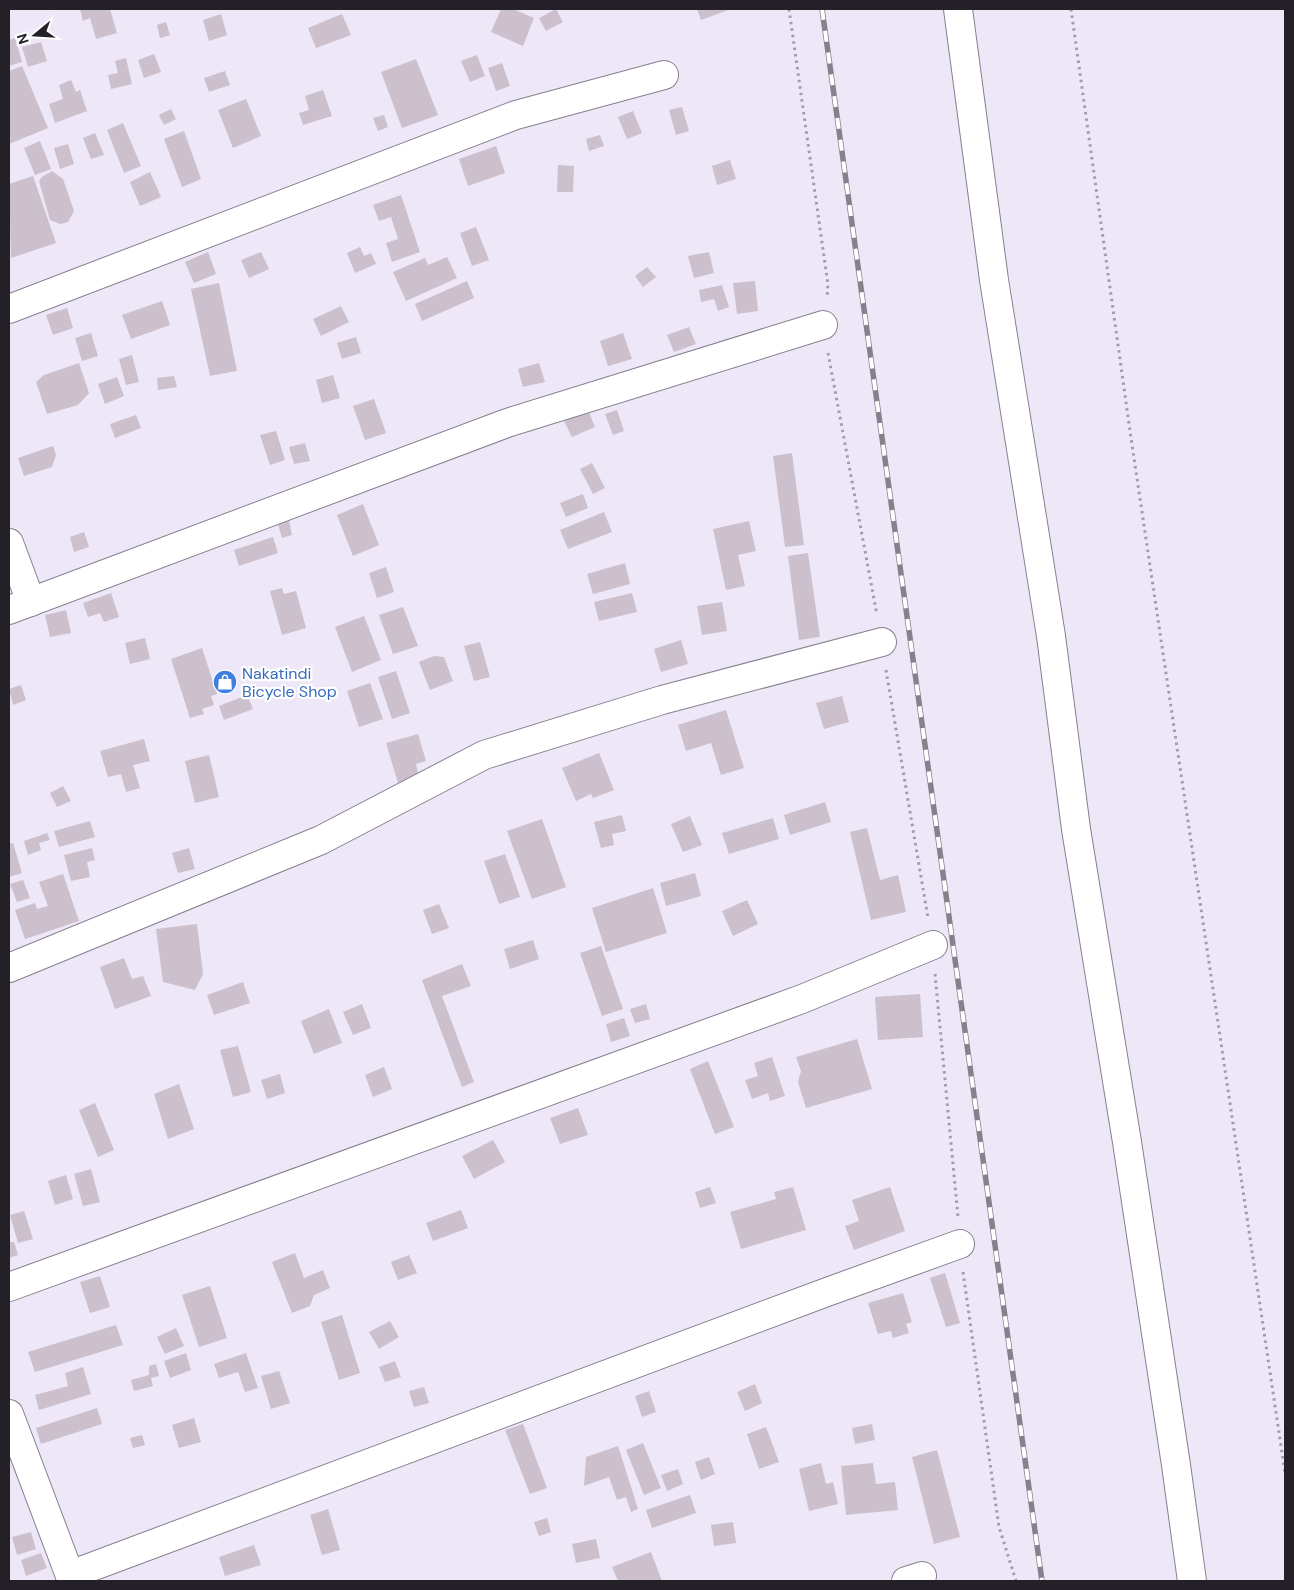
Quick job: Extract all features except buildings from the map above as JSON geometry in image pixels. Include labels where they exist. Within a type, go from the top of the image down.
[{"type":"street","points":[[958,9],[994,280],[1051,636],[1076,829],[1127,1142],[1192,1581]]},
{"type":"street","points":[[9,309],[516,115],[664,75]]},
{"type":"street","points":[[9,543],[20,606],[507,423],[822,325]]},
{"type":"street","points":[[9,968],[321,840],[484,755],[662,700],[882,642]]},
{"type":"street","points":[[9,1287],[802,999],[933,945]]},
{"type":"street","points":[[9,1414],[71,1578],[827,1292],[960,1244]]},
{"type":"path","points":[[789,9],[828,285],[822,325],[882,642],[933,945],[960,1244],[999,1527],[1016,1581]]},
{"type":"path","points":[[1070,9],[1131,438],[1285,1473]]},
{"type":"railway","points":[[822,9],[1042,1581]]},
{"type":"place","name":"Nakatindi Bicycle Shop","points":[[225,682]]}]
